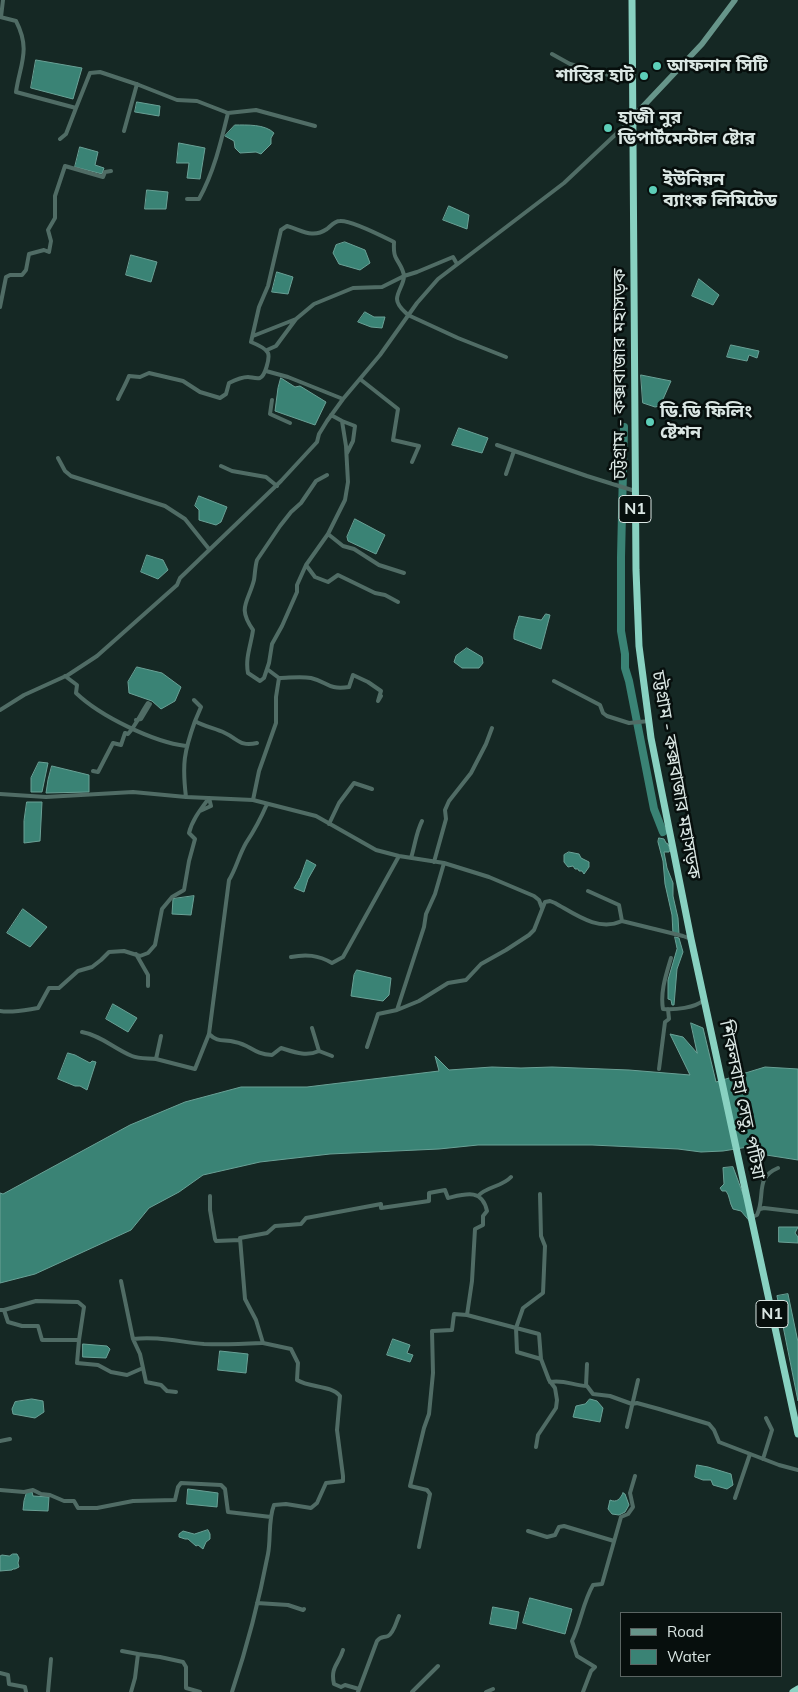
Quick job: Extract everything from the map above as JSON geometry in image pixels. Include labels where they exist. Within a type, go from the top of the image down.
[{"type":"highway","name":"চট্টগ্রাম - কক্সবাজার মহাসড়ক","points":[[632,0],[635,491],[639,646],[645,721],[708,1012]]},
{"type":"highway","name":"শিকলবাহা সেতু, পটিয়া","points":[[708,1012],[752,1217]]},
{"type":"highway","name":"N1","points":[[752,1217],[796,1415],[798,1434]]},
{"type":"highway","points":[[793,1692],[798,1689]]},
{"type":"main road","points":[[633,117],[702,44],[735,0]]},
{"type":"street","points":[[3,0],[0,17],[16,21],[23,34],[25,48],[16,92],[76,108]]},
{"type":"street","points":[[552,54],[570,64],[633,82]]},
{"type":"street","points":[[60,139],[66,134],[90,73],[100,72],[177,100],[196,100],[228,112],[256,110],[315,126]]},
{"type":"street","points":[[124,131],[137,84]]},
{"type":"street","points":[[187,199],[199,199],[205,188],[212,173],[228,112]]},
{"type":"street","points":[[0,710],[24,694],[65,676],[97,656],[177,585],[180,578],[277,486],[316,442],[331,415],[380,355],[417,303],[438,279],[564,183],[633,117]]},
{"type":"street","points":[[0,307],[6,277],[10,275],[22,276],[26,270],[29,254],[44,250],[49,252],[51,241],[48,230],[55,218],[55,196],[65,166],[103,177],[105,172],[111,171]]},
{"type":"street","points":[[118,399],[129,376],[140,377],[149,373],[183,381],[200,392],[220,398],[226,394],[229,383],[244,377],[259,378],[266,372],[269,354],[266,350],[251,342],[260,307],[268,286],[281,230],[287,226],[320,234],[334,222],[341,220],[367,229],[394,242],[395,256],[401,263],[404,276],[402,289],[397,299],[398,305],[408,316],[506,357]]},
{"type":"street","points":[[266,350],[276,346],[296,319],[314,304],[353,288],[382,287],[404,276],[453,257],[457,264]]},
{"type":"street","points":[[253,336],[296,319]]},
{"type":"street","points":[[266,372],[288,377],[343,399]]},
{"type":"street","points":[[360,379],[398,409],[393,440],[419,446],[412,462]]},
{"type":"street","points":[[272,400],[270,414],[290,423]]},
{"type":"street","points":[[331,415],[355,426],[353,441],[346,454]]},
{"type":"street","points":[[327,475],[316,481],[301,503],[291,512],[257,560],[254,568],[254,578],[244,613],[253,630],[248,652],[248,673],[260,681],[264,678],[269,664],[272,644],[297,592],[297,585],[306,565],[328,534],[345,500],[348,482],[342,421]]},
{"type":"street","points":[[497,445],[635,491]]},
{"type":"street","points":[[506,474],[514,451]]},
{"type":"street","points":[[58,458],[65,471],[71,476],[164,506],[185,519],[209,549]]},
{"type":"street","points":[[221,466],[232,471],[266,477],[277,486]]},
{"type":"street","points":[[328,534],[343,546],[354,549],[379,566],[404,573]]},
{"type":"street","points":[[306,565],[315,577],[328,582],[338,575],[398,602]]},
{"type":"street","points":[[266,669],[279,678],[302,677],[313,679],[332,688],[349,687],[353,675],[381,691],[378,701],[381,696]]},
{"type":"street","points":[[65,676],[76,685],[76,693],[85,702],[150,737],[186,746]]},
{"type":"street","points":[[253,800],[259,770],[276,723],[276,697],[279,678]]},
{"type":"street","points":[[554,681],[600,705],[603,713],[607,716],[629,723],[645,721]]},
{"type":"street","points":[[186,797],[183,771],[186,746],[201,707],[194,700]]},
{"type":"street","points":[[94,771],[98,772],[113,743],[121,745],[124,733],[128,734],[136,720],[141,719],[149,703]]},
{"type":"street","points":[[196,721],[202,726],[226,733],[236,742],[249,745],[257,743]]},
{"type":"street","points":[[434,862],[446,820],[445,810],[448,801],[471,773],[492,728]]},
{"type":"street","points":[[329,824],[339,803],[354,783],[372,788]]},
{"type":"street","points":[[0,794],[46,797],[133,792],[253,800],[316,816],[376,850],[399,856],[444,863],[489,877],[527,892],[539,900],[542,908]]},
{"type":"street","points":[[0,1012],[12,1013],[19,1010],[38,1008],[49,988],[60,988],[78,972],[92,967],[109,952],[124,951],[140,956],[148,953],[155,944],[162,909],[172,897],[184,890],[194,840],[188,833],[190,825],[209,798]]},
{"type":"street","points":[[82,1032],[92,1034],[133,1056],[156,1059],[194,1069],[209,1034],[229,880],[267,804]]},
{"type":"street","points":[[411,858],[416,843],[417,831],[422,821]]},
{"type":"street","points":[[291,957],[307,954],[317,958],[324,958],[332,963],[343,957],[399,856]]},
{"type":"street","points":[[397,1010],[424,927],[426,914],[435,894],[444,863]]},
{"type":"street","points":[[588,891],[619,905],[622,921]]},
{"type":"street","points":[[367,1047],[378,1014],[397,1010],[419,1001],[448,983],[466,980],[481,964],[529,935],[534,930],[546,902],[550,901],[600,925],[609,926],[622,921],[691,939]]},
{"type":"street","points":[[136,954],[148,975],[148,986]]},
{"type":"street","points":[[670,958],[664,980],[663,1009],[668,1010],[700,1004],[705,999]]},
{"type":"street","points":[[659,1069],[664,1022],[669,1019],[668,1010]]},
{"type":"street","points":[[312,1028],[319,1051]]},
{"type":"street","points":[[209,1034],[215,1039],[246,1045],[253,1051],[264,1055],[272,1055],[281,1048],[306,1054],[313,1054],[319,1051],[332,1056]]},
{"type":"street","points":[[156,1059],[161,1036]]},
{"type":"street","points":[[752,1217],[757,1215],[760,1209],[763,1180],[768,1172],[778,1168]]},
{"type":"street","points":[[758,1169],[763,1180]]},
{"type":"street","points":[[478,1196],[483,1191],[508,1181],[511,1177]]},
{"type":"street","points":[[210,1196],[210,1210],[216,1241],[240,1240],[240,1238],[267,1234],[275,1226],[301,1224],[306,1218],[380,1204],[381,1208],[429,1201],[429,1193],[445,1190],[448,1198],[470,1193],[478,1196],[487,1210],[483,1216],[483,1226],[475,1229],[472,1281],[467,1316]]},
{"type":"street","points":[[540,1194],[541,1236],[545,1246],[543,1293],[524,1307],[516,1328],[517,1352],[541,1358]]},
{"type":"street","points":[[760,1209],[798,1212]]},
{"type":"street","points":[[240,1240],[245,1299],[256,1320],[263,1342]]},
{"type":"street","points":[[121,1281],[133,1339],[140,1354],[146,1382],[161,1385],[167,1391],[176,1392]]},
{"type":"street","points":[[79,1340],[42,1340],[38,1326],[22,1326],[8,1322],[2,1310],[36,1301],[78,1302],[84,1307],[77,1363],[98,1365],[111,1372],[128,1374],[143,1368]]},
{"type":"street","points":[[419,1547],[430,1494],[427,1490],[410,1486],[429,1414],[433,1372],[432,1331],[452,1330],[454,1314],[539,1334],[541,1358],[550,1382],[555,1388],[557,1400],[556,1408],[538,1435],[536,1447]]},
{"type":"street","points":[[133,1339],[147,1337],[205,1344],[263,1342],[291,1349],[298,1363],[298,1380],[304,1384],[336,1391],[340,1396],[337,1430],[342,1481],[326,1483],[317,1503],[311,1508],[286,1504],[274,1505],[268,1553],[258,1603],[232,1692]]},
{"type":"street","points":[[586,1386],[587,1364]]},
{"type":"street","points":[[628,1427],[638,1380]]},
{"type":"street","points":[[550,1382],[564,1381],[577,1386],[586,1386],[593,1394]]},
{"type":"street","points":[[593,1394],[610,1396],[632,1404],[637,1403],[709,1424],[719,1442],[779,1466],[798,1470]]},
{"type":"street","points":[[590,1398],[593,1394]]},
{"type":"street","points":[[763,1459],[772,1430],[766,1418]]},
{"type":"street","points":[[0,1440],[10,1439]]},
{"type":"street","points":[[735,1498],[750,1454]]},
{"type":"street","points":[[583,1692],[595,1666],[577,1656],[572,1641],[578,1628],[586,1596],[593,1585],[602,1584],[621,1517],[628,1514],[633,1507],[630,1493],[635,1476]]},
{"type":"street","points":[[0,1490],[24,1492],[33,1490],[54,1498],[74,1501],[78,1508],[97,1508],[133,1500],[175,1500],[181,1483],[222,1485],[225,1489],[228,1512],[271,1517]]},
{"type":"street","points":[[528,1531],[547,1537],[556,1535],[559,1527],[564,1526],[614,1541]]},
{"type":"street","points":[[258,1603],[288,1605],[304,1609]]},
{"type":"street","points":[[344,1650],[333,1670],[334,1684],[341,1687],[345,1684],[358,1691],[376,1641],[382,1636],[389,1636],[393,1632],[399,1616]]},
{"type":"street","points":[[122,1651],[183,1662],[186,1667],[186,1688],[200,1692]]},
{"type":"street","points":[[131,1692],[138,1654]]},
{"type":"street","points":[[48,1692],[51,1659]]},
{"type":"street","points":[[412,1692],[438,1666]]},
{"type":"street","points":[[0,1673],[8,1674],[10,1684],[25,1687],[26,1692]]},
{"type":"street","points":[[486,1692],[493,1689]]},
{"type":"water","points":[[36,60],[82,68],[73,99],[31,88]]},
{"type":"water","points":[[137,102],[160,106],[159,116],[135,112]]},
{"type":"water","points":[[235,125],[256,126],[270,130],[274,133],[271,138],[271,144],[261,154],[256,152],[240,153],[235,148],[234,141],[225,136]]},
{"type":"water","points":[[179,143],[205,148],[200,179],[187,178],[189,163],[177,163]]},
{"type":"water","points":[[80,147],[98,152],[95,165],[104,168],[102,174],[75,167]]},
{"type":"water","points":[[147,190],[168,192],[166,209],[145,209]]},
{"type":"water","points":[[449,206],[469,215],[467,229],[443,220]]},
{"type":"water","points":[[345,242],[365,250],[370,263],[360,270],[339,264],[333,253],[336,245]]},
{"type":"water","points":[[131,255],[157,262],[151,282],[126,275]]},
{"type":"water","points":[[277,272],[293,277],[288,294],[272,292]]},
{"type":"water","points":[[699,279],[719,295],[713,305],[692,296]]},
{"type":"water","points":[[365,312],[374,317],[385,317],[382,328],[371,327],[358,322]]},
{"type":"water","points":[[731,345],[759,351],[757,358],[749,355],[747,361],[727,357]]},
{"type":"water","points":[[641,375],[671,381],[660,406],[655,407],[643,403]]},
{"type":"water","points":[[281,378],[295,387],[300,386],[326,402],[315,425],[275,411]]},
{"type":"water","points":[[459,428],[488,438],[482,453],[452,445]]},
{"type":"water","points":[[199,496],[227,507],[221,522],[216,525],[199,520],[199,510],[195,506]]},
{"type":"water","points":[[355,519],[385,535],[376,554],[348,541],[347,537]]},
{"type":"water","points":[[147,555],[163,560],[168,570],[158,579],[141,572]]},
{"type":"water","points":[[546,614],[550,615],[541,649],[514,639],[519,616],[541,620]]},
{"type":"water","points":[[467,648],[482,657],[483,663],[479,668],[462,668],[454,662],[456,656]]},
{"type":"water","points":[[137,667],[162,673],[181,687],[175,701],[161,709],[152,701],[129,693],[128,682]]},
{"type":"water","points":[[39,762],[48,763],[42,792],[31,792],[31,778]]},
{"type":"water","points":[[52,766],[89,775],[89,792],[46,793]]},
{"type":"water","points":[[27,802],[42,802],[40,841],[24,843],[24,821]]},
{"type":"water","points":[[659,838],[664,839],[670,850],[669,852],[664,852],[667,868],[673,883],[673,896],[678,918],[679,934],[673,934],[672,915],[665,884],[663,861],[658,842]]},
{"type":"water","points":[[569,852],[579,854],[581,858],[589,862],[589,867],[584,874],[573,866],[568,867],[564,862],[564,855]]},
{"type":"water","points":[[307,860],[316,865],[308,879],[304,892],[294,888]]},
{"type":"water","points":[[194,896],[191,915],[172,914],[173,899]]},
{"type":"water","points":[[23,909],[47,927],[30,947],[7,933]]},
{"type":"water","points":[[675,937],[679,938],[683,952],[677,969],[674,1005],[672,1005],[671,1000],[668,999],[668,980],[677,949]]},
{"type":"water","points":[[357,970],[391,978],[389,995],[383,1001],[351,996],[354,975]]},
{"type":"water","points":[[113,1004],[137,1018],[128,1032],[106,1019]]},
{"type":"water","points":[[691,1023],[703,1028],[716,1082],[765,1067],[798,1069],[798,1160],[760,1154],[748,1147],[701,1152],[678,1149],[592,1145],[478,1145],[439,1149],[330,1154],[260,1162],[203,1175],[179,1192],[149,1208],[131,1230],[35,1274],[0,1283],[0,1193],[3,1194],[130,1125],[185,1102],[241,1087],[307,1087],[439,1071],[435,1056],[449,1070],[492,1067],[552,1067],[690,1075],[670,1034],[683,1037],[697,1053]]},
{"type":"water","points":[[68,1053],[90,1063],[92,1061],[96,1062],[87,1090],[58,1079]]},
{"type":"water","points":[[733,1167],[749,1210],[752,1224],[741,1211],[733,1209],[726,1191],[722,1191],[720,1188],[724,1184],[723,1168]]},
{"type":"water","points":[[779,1227],[798,1227],[795,1233],[798,1237],[798,1243],[779,1242]]},
{"type":"water","points":[[788,1294],[798,1342],[798,1401],[777,1296]]},
{"type":"water","points":[[393,1339],[410,1345],[407,1353],[413,1355],[410,1362],[387,1355]]},
{"type":"water","points":[[83,1344],[107,1346],[110,1349],[106,1358],[83,1357]]},
{"type":"water","points":[[220,1351],[248,1354],[246,1373],[218,1370]]},
{"type":"water","points":[[32,1399],[43,1401],[44,1412],[35,1418],[13,1414],[12,1409],[15,1402]]},
{"type":"water","points":[[590,1399],[597,1401],[603,1408],[600,1422],[573,1417],[576,1406],[585,1404]]},
{"type":"water","points":[[697,1465],[731,1474],[733,1485],[727,1489],[713,1485],[711,1480],[695,1477]]},
{"type":"water","points":[[188,1489],[218,1493],[217,1507],[187,1504]]},
{"type":"water","points":[[27,1492],[32,1492],[33,1496],[49,1497],[48,1511],[23,1510]]},
{"type":"water","points":[[623,1493],[629,1505],[625,1512],[619,1515],[612,1514],[608,1509],[610,1500],[618,1500]]},
{"type":"water","points":[[208,1530],[210,1539],[206,1542],[203,1549],[188,1539],[179,1537],[179,1534],[183,1531],[194,1534]]},
{"type":"water","points":[[17,1554],[19,1558],[19,1567],[0,1571],[0,1556]]},
{"type":"water","points":[[530,1598],[572,1609],[565,1634],[523,1623]]},
{"type":"water","points":[[493,1607],[519,1612],[516,1629],[490,1624]]},
{"type":"waterway","points":[[624,427],[621,631],[625,654],[625,668],[654,809],[663,832]]},
{"type":"place","name":"আফনান সিটি","points":[[657,66]]},
{"type":"place","name":"শান্তির হাট","points":[[644,76]]},
{"type":"place","name":"হাজী নুর ডিপার্টমেন্টাল ষ্টোর","points":[[608,128]]},
{"type":"place","name":"ইউনিয়ন ব্যাংক লিমিটেড","points":[[653,190]]},
{"type":"place","name":"ডি.ডি ফিলিং ষ্টেশন","points":[[650,422]]}]
